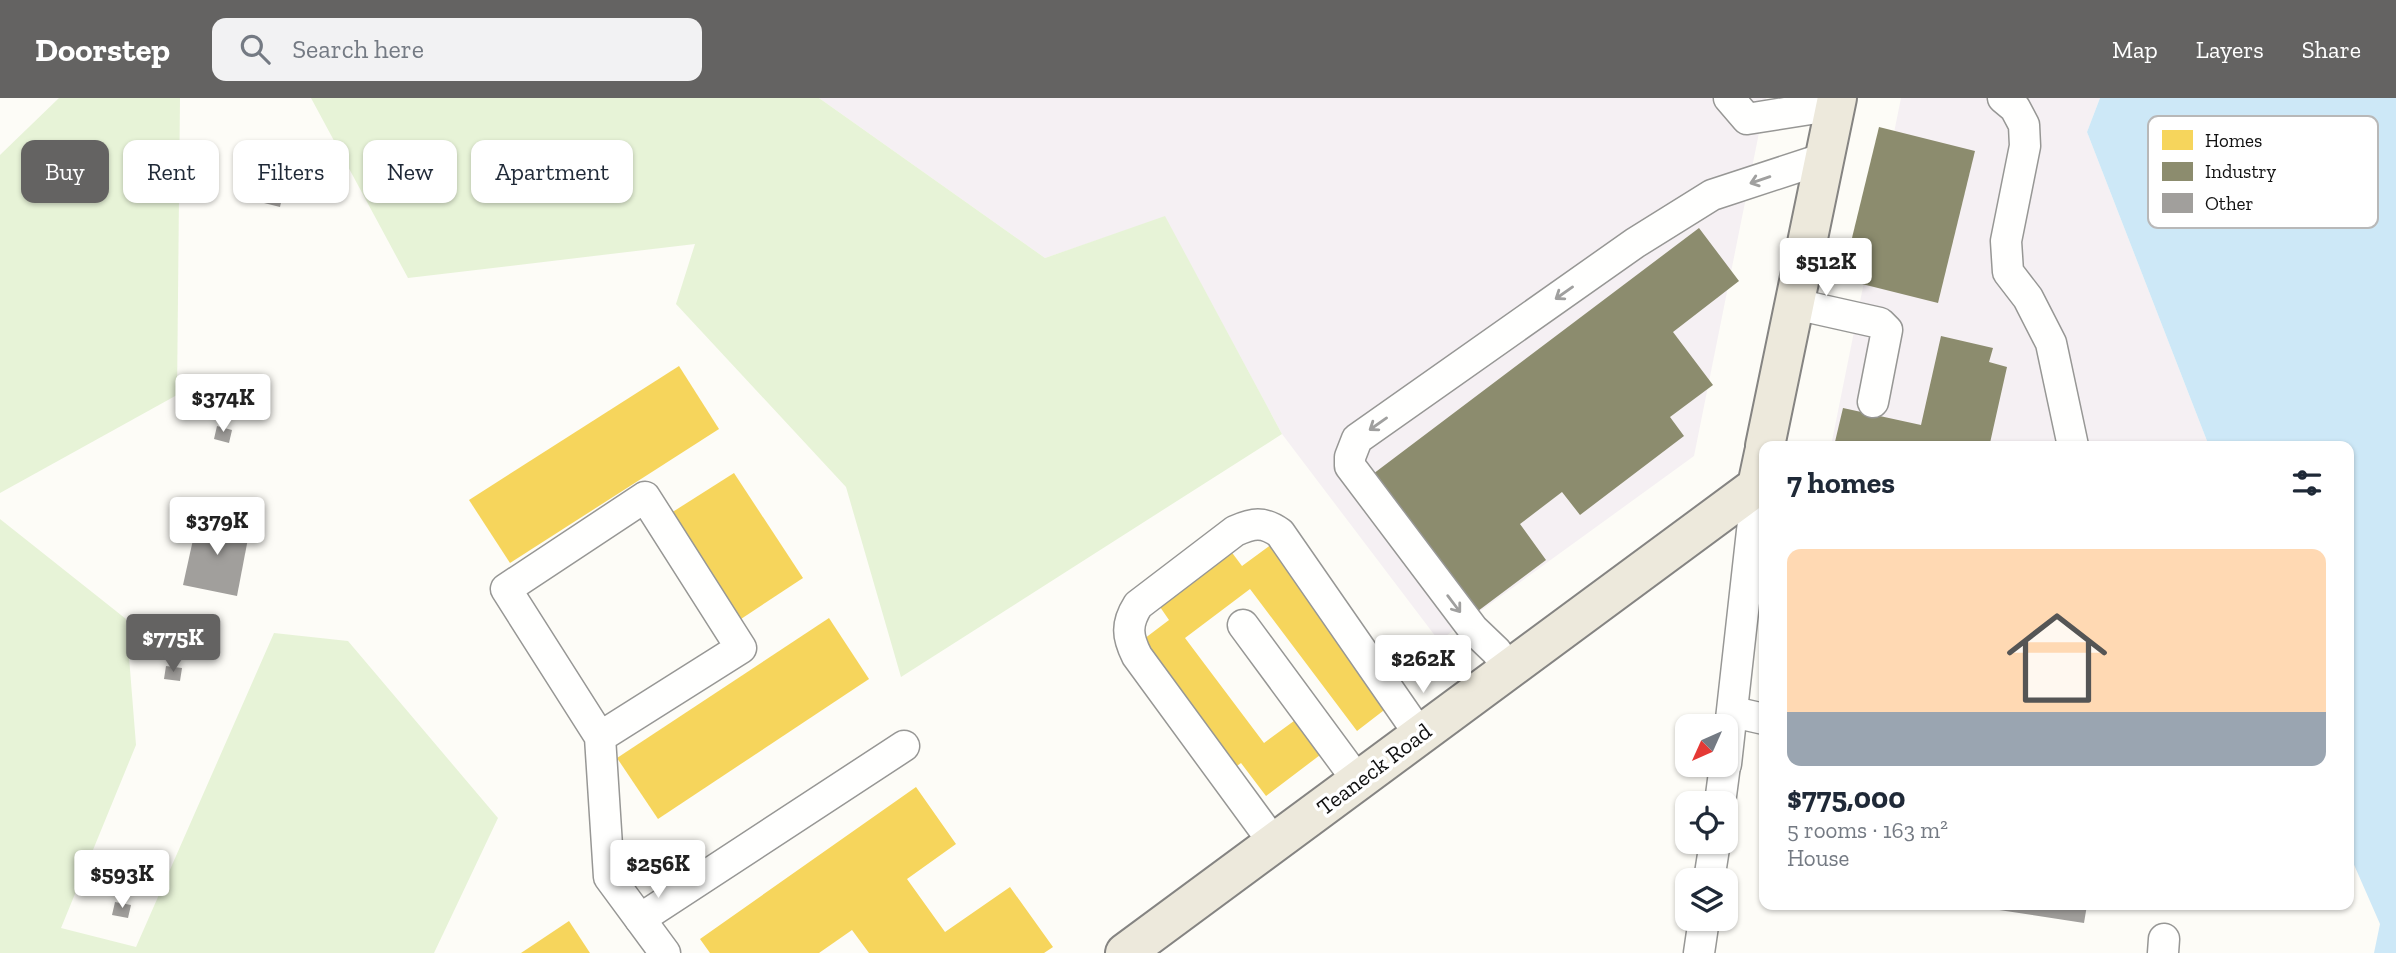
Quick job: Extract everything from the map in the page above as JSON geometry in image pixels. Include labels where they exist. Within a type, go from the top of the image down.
[{"type":"main road","points":[[1766,441],[1836,102]]},
{"type":"main road","name":"Teaneck Road","points":[[1125,953],[1509,669],[1759,471]]},
{"type":"street","points":[[1729,98],[1748,119],[1836,102]]},
{"type":"street","points":[[2003,98],[2015,108],[2024,125],[2025,146],[2006,241],[2008,272],[2028,298],[2051,343],[2072,441]]},
{"type":"street","points":[[1509,669],[1496,651],[1473,629],[1350,466],[1350,457],[1357,439],[1635,243],[1712,195],[1825,158]]},
{"type":"street","points":[[1795,304],[1880,323],[1887,330],[1873,402]]},
{"type":"street","points":[[1759,486],[1733,712],[1759,718]]},
{"type":"street","points":[[600,737],[741,648],[645,497],[506,589],[600,737],[610,877],[665,953]]},
{"type":"street","points":[[1274,844],[1136,656],[1128,637],[1129,619],[1138,605],[1224,539],[1253,523],[1269,525],[1280,533],[1420,735]]},
{"type":"street","points":[[1243,625],[1358,781]]},
{"type":"street","points":[[640,919],[904,746]]},
{"type":"street","points":[[1699,953],[1702,931]]},
{"type":"shaded area","points":[[819,98],[1766,98],[1694,456],[1439,641],[1282,434],[1165,217],[1045,258]]},
{"type":"shaded area","points":[[1901,98],[2100,98],[2087,132],[2207,441],[1832,441]]},
{"type":"green space","points":[[59,98],[180,98],[180,140],[123,140],[123,203],[179,203],[177,395],[0,493],[0,155]]},
{"type":"green space","points":[[311,98],[819,98],[1045,258],[1165,216],[1282,434],[901,677],[846,487],[676,304],[695,244],[408,278],[368,203],[457,203],[457,140],[363,140],[363,194],[349,169],[349,140],[334,140]]},
{"type":"green space","points":[[0,519],[126,619],[136,745],[61,928],[136,947],[274,633],[348,641],[498,818],[434,953],[0,953]]},
{"type":"water","points":[[2100,98],[2396,98],[2396,953],[2374,953],[2380,924],[2354,865],[2354,441],[2207,441],[2087,132]]},
{"type":"building: Homes","points":[[679,366],[719,429],[510,563],[469,500]]},
{"type":"building: Homes","points":[[734,473],[803,578],[741,619],[671,513]]},
{"type":"building: Homes","points":[[1272,544],[1392,704],[1357,731],[1250,589],[1185,638],[1264,743],[1298,718],[1324,752],[1266,796],[1241,763],[1230,771],[1136,645],[1169,620],[1158,604],[1230,550],[1242,566]]},
{"type":"building: Homes","points":[[829,618],[869,679],[658,819],[617,758]]},
{"type":"building: Homes","points":[[916,787],[956,844],[907,879],[945,932],[1010,887],[1053,947],[1044,953],[869,953],[852,930],[819,953],[710,953],[700,939]]},
{"type":"building: Homes","points":[[569,921],[590,953],[521,953]]},
{"type":"building: Industry","points":[[1879,127],[1975,151],[1938,303],[1842,279]]},
{"type":"building: Industry","points":[[1699,228],[1739,281],[1673,332],[1713,385],[1670,417],[1684,436],[1580,515],[1562,492],[1520,524],[1546,560],[1474,614],[1369,477]]},
{"type":"building: Industry","points":[[1941,336],[1993,348],[1989,362],[2007,367],[1990,441],[1835,441],[1843,408],[1921,425]]},
{"type":"building: Other","points":[[264,203],[281,203],[280,207]]},
{"type":"building: Other","points":[[217,426],[232,430],[229,443],[214,439]]},
{"type":"building: Other","points":[[198,517],[250,528],[237,596],[183,585]]},
{"type":"building: Other","points":[[166,666],[182,668],[180,681],[164,679]]},
{"type":"building: Other","points":[[115,902],[131,905],[128,918],[112,915]]},
{"type":"building: Other","points":[[1999,910],[2086,910],[2084,923]]}]
